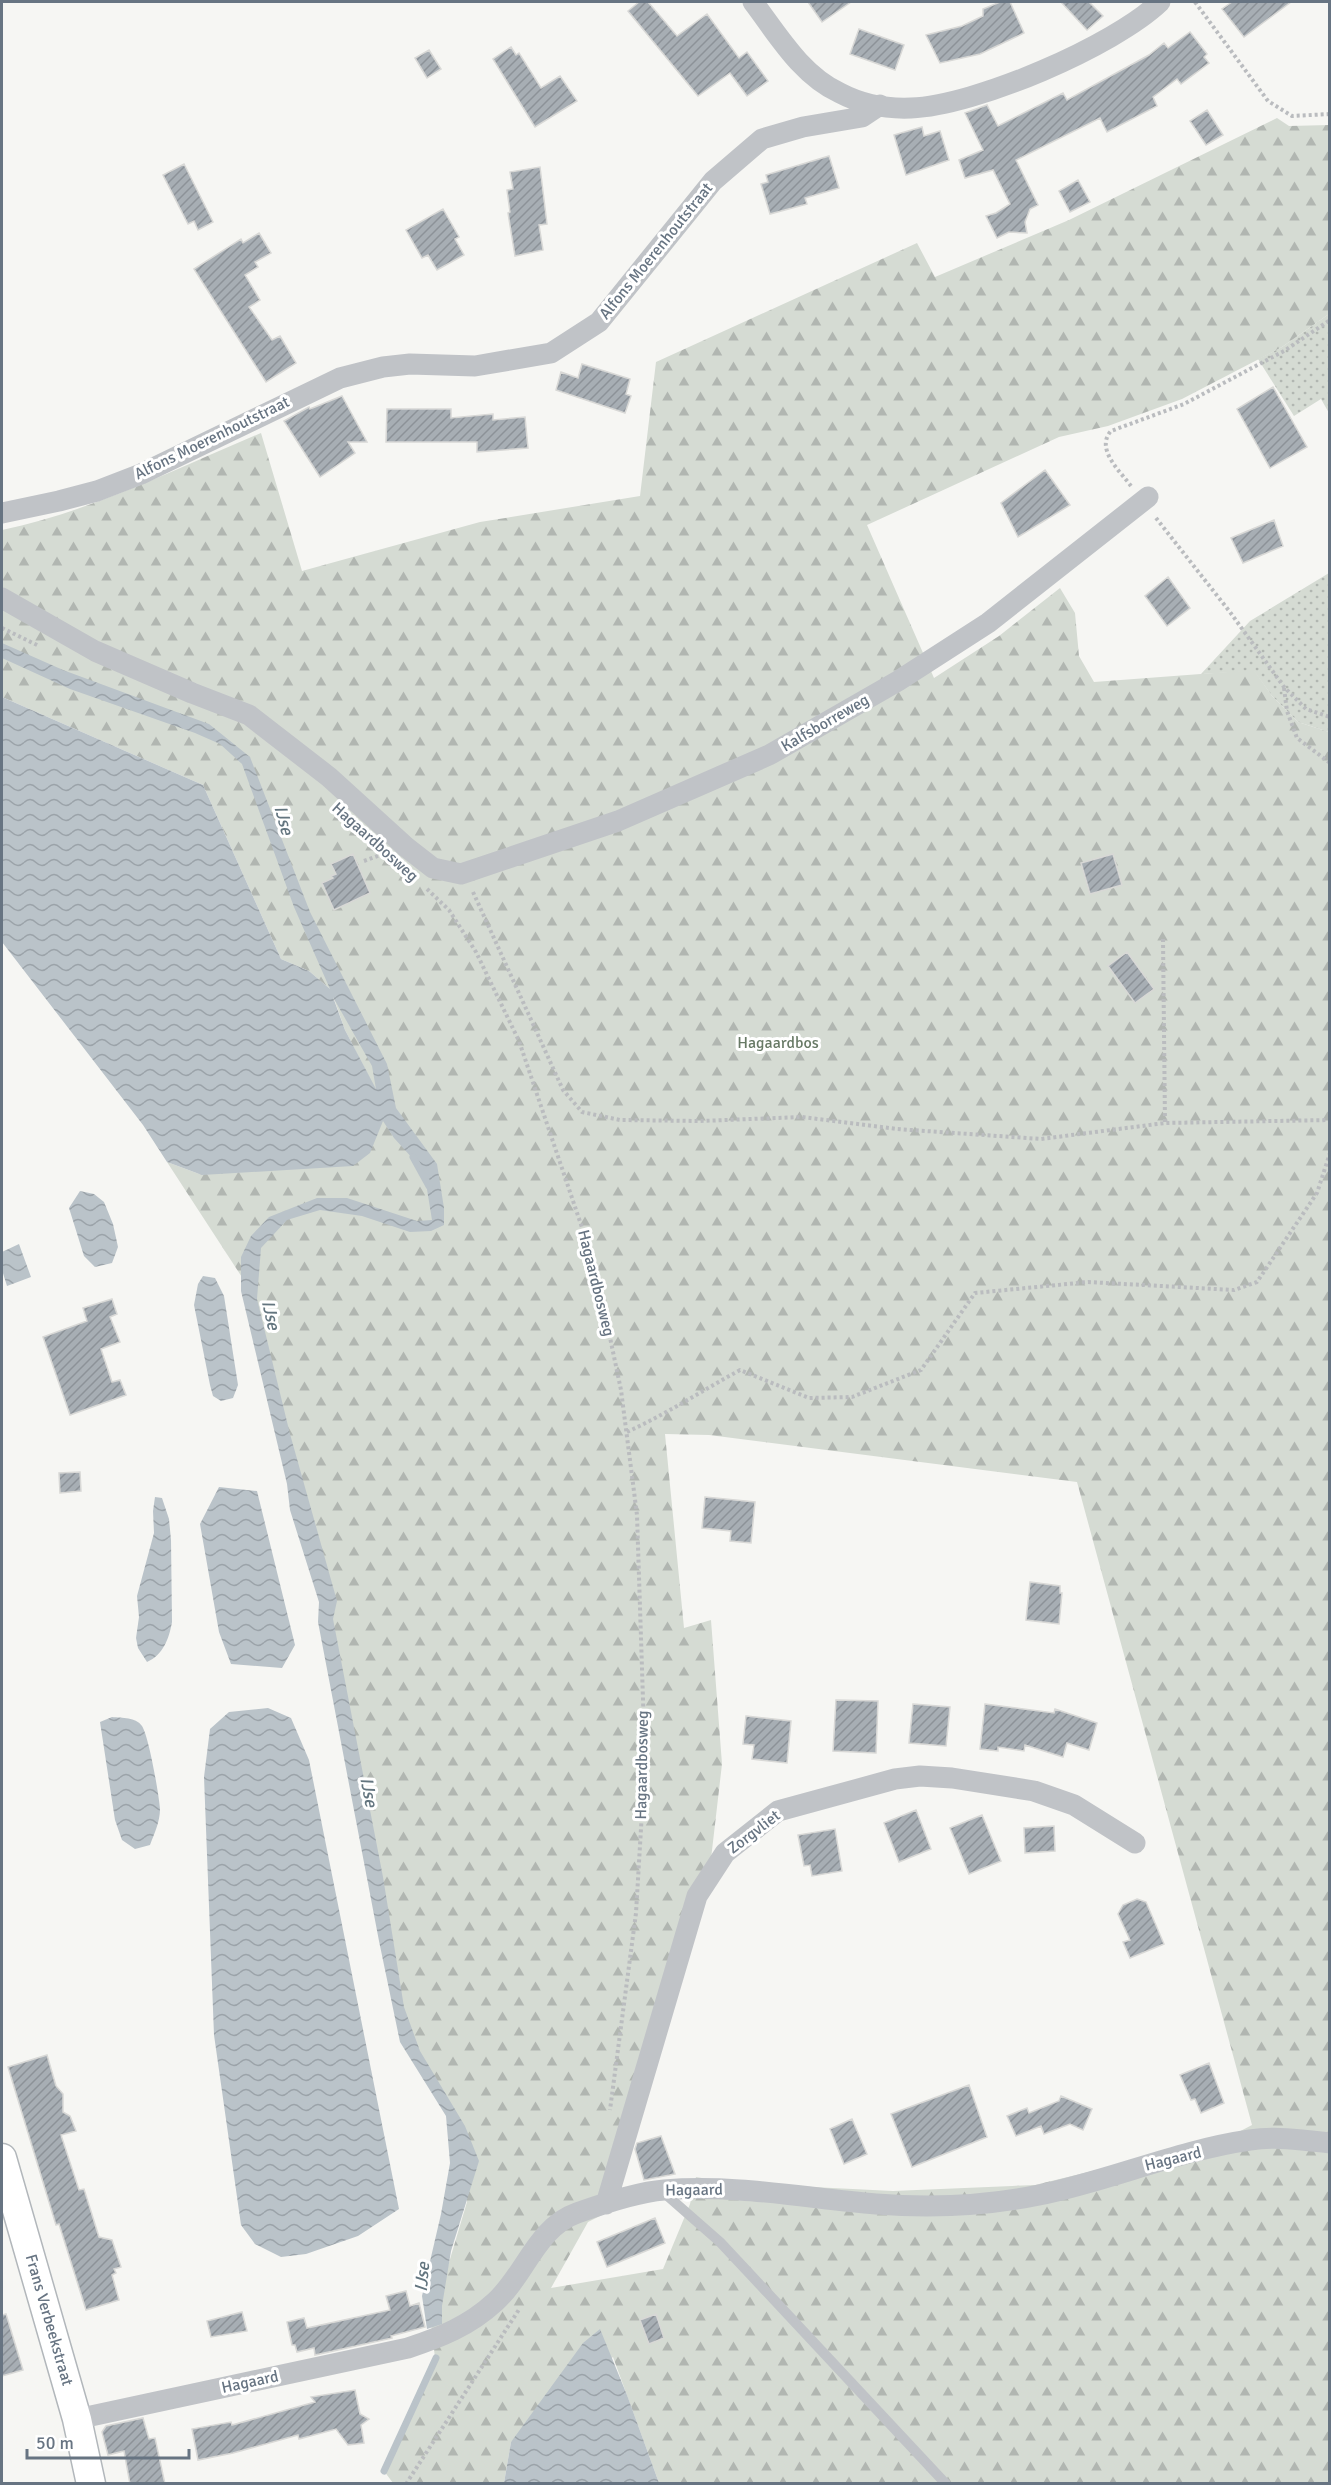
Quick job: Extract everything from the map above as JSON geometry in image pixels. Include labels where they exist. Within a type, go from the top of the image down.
[{"type":"main road","name":"Frans Verbeekstraat","points":[[2,2158],[77,2419],[91,2484]]},
{"type":"street","points":[[753,2],[791,52],[815,78],[848,97],[880,105],[910,108],[926,107],[963,98],[1006,84],[1085,52],[1127,27],[1160,2]]},
{"type":"street","name":"Alfons Moerenhoutstraat","points":[[2,513],[78,496],[141,474],[340,378],[383,367],[410,364],[475,366],[551,353],[599,321],[713,181],[762,139],[803,126],[862,117],[880,105]]},
{"type":"street","name":"Kalfsborreweg","points":[[461,874],[618,821],[769,755],[898,681],[988,623],[1145,499]]},
{"type":"street","name":"Hagaardbosweg","points":[[2,598],[95,651],[249,715],[329,777],[405,847],[433,868],[461,874]]},
{"type":"street","name":"Zorgvliet","points":[[606,2204],[697,1896],[724,1853],[778,1811],[895,1779],[920,1776],[952,1778],[1034,1791],[1074,1805],[1135,1843]]},
{"type":"street","name":"Hagaard","points":[[77,2419],[408,2348],[453,2332],[496,2302],[556,2224],[565,2217],[661,2190],[706,2188],[777,2192],[875,2204],[940,2206],[1039,2195],[1251,2140],[1304,2140],[1329,2143]]},
{"type":"lane","points":[[661,2190],[720,2242],[946,2484]]},
{"type":"path","points":[[1195,2],[1268,101],[1292,116],[1329,114]]},
{"type":"path","points":[[1329,320],[1284,351],[1184,404],[1111,430],[1106,440],[1107,453],[1145,499],[1284,687],[1306,709],[1329,717]]},
{"type":"path","points":[[2,628],[43,648]]},
{"type":"path","points":[[1284,687],[1287,711],[1297,738],[1329,763]]},
{"type":"path","name":"Hagaardbosweg","points":[[364,861],[387,853],[379,845]]},
{"type":"path","points":[[461,874],[478,901],[563,1090],[582,1112],[620,1120],[700,1121],[802,1117],[897,1129],[1041,1139],[1165,1123],[1329,1120]]},
{"type":"path","name":"Hagaardbosweg","points":[[422,884],[449,910],[476,952],[519,1041],[595,1266],[621,1390],[637,1515],[645,1761],[636,1913],[608,2120]]},
{"type":"path","points":[[1163,939],[1165,1123]]},
{"type":"path","points":[[627,1432],[671,1411],[740,1370],[809,1398],[852,1396],[921,1370],[975,1293],[1088,1282],[1233,1290],[1257,1282],[1317,1194],[1329,1153]]},
{"type":"path","points":[[406,2484],[522,2307]]},
{"type":"green space","name":"Hagaardbos","points":[[1277,118],[1289,126],[1329,125],[1329,314],[1282,347],[1182,399],[1108,426],[1059,437],[867,525],[934,678],[999,636],[1060,588],[1075,613],[1079,656],[1094,682],[1254,670],[1272,696],[1298,722],[1329,732],[1329,2483],[659,2483],[613,2357],[511,2442],[504,2483],[393,2483],[384,2471],[435,2358],[431,2323],[467,2202],[446,2109],[403,2030],[305,1529],[249,1288],[167,1162],[202,1175],[382,1102],[345,1030],[331,990],[309,971],[281,959],[203,785],[2,697],[2,530],[68,512],[101,500],[261,433],[302,571],[480,522],[640,496],[656,362],[917,243],[935,277],[1069,220]],"holes":[[[665,1434],[709,1435],[1077,1482],[1252,2125],[1227,2138],[1035,2185],[893,2191],[731,2183],[696,2177],[690,2204],[663,2269],[551,2288],[588,2222],[608,2212],[711,1859],[722,1764],[711,1620],[684,1628]]]},
{"type":"green space","points":[[1329,314],[1329,413],[1321,399],[1294,416],[1258,359],[1282,347]]},
{"type":"green space","points":[[1329,573],[1329,732],[1298,722],[1272,696],[1254,671],[1201,674],[1250,621]]},
{"type":"water","points":[[2,643],[63,670],[209,724],[250,757],[310,912],[387,1064],[396,1108],[437,1164],[444,1208],[444,1225],[431,1231],[410,1232],[362,1216],[320,1210],[287,1220],[261,1248],[257,1299],[290,1434],[337,1601],[333,1619],[383,1877],[404,2007],[420,2051],[465,2126],[479,2161],[451,2251],[442,2306],[442,2324],[427,2329],[422,2296],[450,2163],[446,2116],[400,2042],[318,1622],[319,1602],[290,1510],[287,1484],[241,1291],[241,1257],[251,1236],[269,1217],[317,1198],[347,1198],[417,1221],[432,1220],[424,1171],[394,1138],[383,1121],[370,1153],[353,1166],[202,1175],[167,1162],[143,1125],[2,942],[2,697],[203,785],[281,959],[309,971],[330,989],[294,907],[242,764],[220,744],[70,689],[2,658]],"holes":[[[333,997],[372,1066],[376,1089],[345,1030]]]},
{"type":"water","points":[[80,1191],[94,1194],[104,1202],[113,1224],[118,1247],[112,1263],[95,1267],[84,1256],[69,1208]]},
{"type":"water","points":[[19,1244],[31,1277],[7,1286],[2,1270],[2,1252]]},
{"type":"water","points":[[203,1276],[215,1278],[224,1296],[238,1385],[233,1398],[221,1401],[213,1396],[194,1305],[198,1284]]},
{"type":"water","points":[[219,1487],[257,1491],[295,1645],[282,1668],[231,1664],[219,1632],[200,1524]]},
{"type":"water","points":[[155,1497],[162,1498],[169,1519],[172,1622],[164,1646],[153,1659],[147,1662],[138,1648],[136,1638],[139,1617],[137,1596],[154,1533]]},
{"type":"water","points":[[268,1708],[291,1718],[309,1760],[399,2209],[358,2236],[306,2254],[281,2257],[255,2244],[241,2225],[214,2035],[204,1777],[210,1729],[229,1712]]},
{"type":"water","points":[[112,1717],[133,1719],[142,1726],[156,1779],[160,1809],[158,1823],[150,1845],[135,1849],[122,1840],[115,1820],[100,1722]]},
{"type":"water","points":[[600,2329],[659,2483],[504,2483],[511,2442],[583,2343]]},
{"type":"building","points":[[639,2],[648,2],[677,36],[707,14],[739,58],[747,52],[768,81],[747,96],[730,73],[698,96],[628,11]]},
{"type":"building","points":[[808,2],[851,2],[822,22]]},
{"type":"building","points":[[1000,2],[1010,2],[1024,33],[980,54],[940,63],[926,35],[962,26],[983,16],[983,9]]},
{"type":"building","points":[[1061,2],[1089,2],[1103,16],[1087,30]]},
{"type":"building","points":[[1232,2],[1291,2],[1244,37],[1222,9]]},
{"type":"building","points":[[859,29],[904,45],[895,70],[850,54]]},
{"type":"building","points":[[1190,32],[1207,54],[1204,57],[1209,63],[1181,84],[1177,79],[1153,97],[1157,106],[1107,132],[1100,118],[1016,160],[1038,205],[1030,209],[1025,222],[1027,233],[1009,232],[997,238],[986,216],[1010,204],[993,170],[965,178],[959,160],[983,150],[965,113],[987,105],[998,126],[1063,93],[1067,100],[1149,55],[1164,43],[1168,48]]},
{"type":"building","points":[[511,47],[516,55],[519,53],[541,88],[560,76],[577,101],[535,127],[493,59]]},
{"type":"building","points":[[429,50],[441,69],[427,78],[415,58]]},
{"type":"building","points":[[1207,110],[1223,135],[1206,145],[1190,121]]},
{"type":"building","points":[[922,127],[924,136],[940,131],[949,160],[906,175],[894,135]]},
{"type":"building","points":[[829,156],[839,188],[805,198],[807,204],[770,214],[761,184],[768,182],[766,175]]},
{"type":"building","points":[[184,164],[213,222],[198,230],[194,221],[188,224],[163,175]]},
{"type":"building","points":[[540,167],[547,224],[539,225],[543,250],[515,256],[508,213],[510,212],[507,190],[513,189],[510,172]]},
{"type":"building","points":[[1078,180],[1090,202],[1070,212],[1059,191]]},
{"type":"building","points":[[443,209],[459,237],[455,239],[464,255],[437,270],[428,255],[422,258],[406,230]]},
{"type":"building","points":[[259,233],[271,253],[255,262],[258,267],[245,275],[260,300],[249,307],[272,340],[280,336],[296,363],[266,382],[194,269],[241,239],[243,243]]},
{"type":"building","points":[[582,364],[630,379],[626,394],[631,396],[625,413],[556,390],[561,372],[578,378]]},
{"type":"building","points":[[1273,387],[1307,447],[1270,468],[1237,409]]},
{"type":"building","points":[[342,396],[367,442],[348,442],[355,453],[320,477],[284,421],[309,407],[310,409]]},
{"type":"building","points":[[387,409],[451,409],[451,418],[493,414],[493,420],[525,417],[528,448],[477,452],[477,442],[386,442]]},
{"type":"building","points":[[1045,470],[1070,505],[1018,537],[1001,503]]},
{"type":"building","points":[[1274,520],[1283,546],[1243,563],[1231,538]]},
{"type":"building","points":[[1168,577],[1190,608],[1167,626],[1145,596]]},
{"type":"building","points":[[353,854],[370,893],[334,910],[322,883],[336,874],[331,864]]},
{"type":"building","points":[[1113,854],[1122,885],[1090,894],[1081,863]]},
{"type":"building","points":[[1127,952],[1154,989],[1135,1003],[1108,966]]},
{"type":"building","points":[[112,1299],[117,1314],[110,1317],[120,1342],[101,1349],[112,1382],[120,1380],[126,1395],[70,1415],[43,1337],[87,1321],[83,1308]]},
{"type":"building","points":[[80,1472],[81,1491],[60,1493],[59,1473]]},
{"type":"building","points":[[705,1497],[755,1502],[751,1543],[730,1541],[731,1531],[702,1528]]},
{"type":"building","points":[[1030,1582],[1060,1586],[1060,1593],[1062,1593],[1059,1624],[1026,1620]]},
{"type":"building","points":[[836,1700],[878,1701],[876,1753],[833,1751]]},
{"type":"building","points":[[913,1704],[950,1707],[946,1746],[909,1743]]},
{"type":"building","points":[[985,1704],[1054,1713],[1055,1709],[1097,1723],[1089,1750],[1067,1743],[1063,1757],[1025,1745],[1024,1751],[998,1747],[998,1751],[980,1749]]},
{"type":"building","points":[[746,1716],[791,1721],[787,1763],[752,1759],[754,1745],[743,1744]]},
{"type":"building","points":[[916,1810],[931,1849],[899,1862],[884,1823]]},
{"type":"building","points":[[982,1815],[1001,1861],[969,1874],[950,1828]]},
{"type":"building","points":[[1054,1826],[1055,1851],[1025,1853],[1024,1828]]},
{"type":"building","points":[[835,1829],[842,1871],[812,1876],[810,1865],[804,1866],[798,1835]]},
{"type":"building","points":[[1137,1899],[1146,1902],[1164,1944],[1130,1958],[1123,1942],[1130,1940],[1118,1914],[1123,1905]]},
{"type":"building","points":[[47,2055],[56,2086],[63,2094],[63,2112],[70,2116],[76,2131],[61,2135],[79,2190],[84,2189],[99,2237],[112,2240],[121,2267],[114,2269],[116,2273],[112,2275],[119,2300],[86,2310],[59,2224],[56,2225],[8,2067]]},
{"type":"building","points":[[1209,2063],[1224,2103],[1201,2113],[1195,2099],[1191,2100],[1180,2075]]},
{"type":"building","points":[[969,2085],[987,2137],[912,2167],[891,2114]]},
{"type":"building","points":[[1061,2096],[1092,2109],[1083,2130],[1070,2124],[1044,2134],[1041,2126],[1016,2136],[1007,2116],[1027,2108],[1029,2113],[1059,2101]]},
{"type":"building","points":[[852,2119],[867,2154],[844,2164],[830,2129]]},
{"type":"building","points":[[661,2136],[675,2174],[644,2180],[635,2149],[637,2143]]},
{"type":"building","points":[[655,2218],[665,2243],[607,2267],[597,2242]]},
{"type":"building","points":[[406,2291],[410,2306],[419,2303],[425,2327],[391,2336],[392,2338],[315,2355],[314,2348],[297,2352],[295,2345],[292,2345],[287,2322],[304,2318],[307,2328],[390,2310],[386,2296]]},
{"type":"building","points":[[242,2312],[247,2331],[211,2337],[207,2321]]},
{"type":"building","points":[[6,2314],[23,2370],[2,2376],[2,2315]]},
{"type":"building","points":[[656,2314],[664,2338],[649,2344],[640,2320]]},
{"type":"building","points":[[355,2390],[360,2414],[369,2419],[361,2425],[364,2443],[348,2445],[336,2429],[299,2439],[298,2435],[198,2460],[192,2429],[231,2422],[232,2425],[315,2402],[311,2397]]},
{"type":"building","points":[[143,2418],[149,2439],[155,2438],[165,2484],[130,2484],[124,2451],[108,2455],[102,2432],[106,2426]]},
{"type":"waterway","name":"IJse","points":[[413,1157],[429,1186]]},
{"type":"waterway","name":"IJse","points":[[384,2471],[436,2358]]}]
